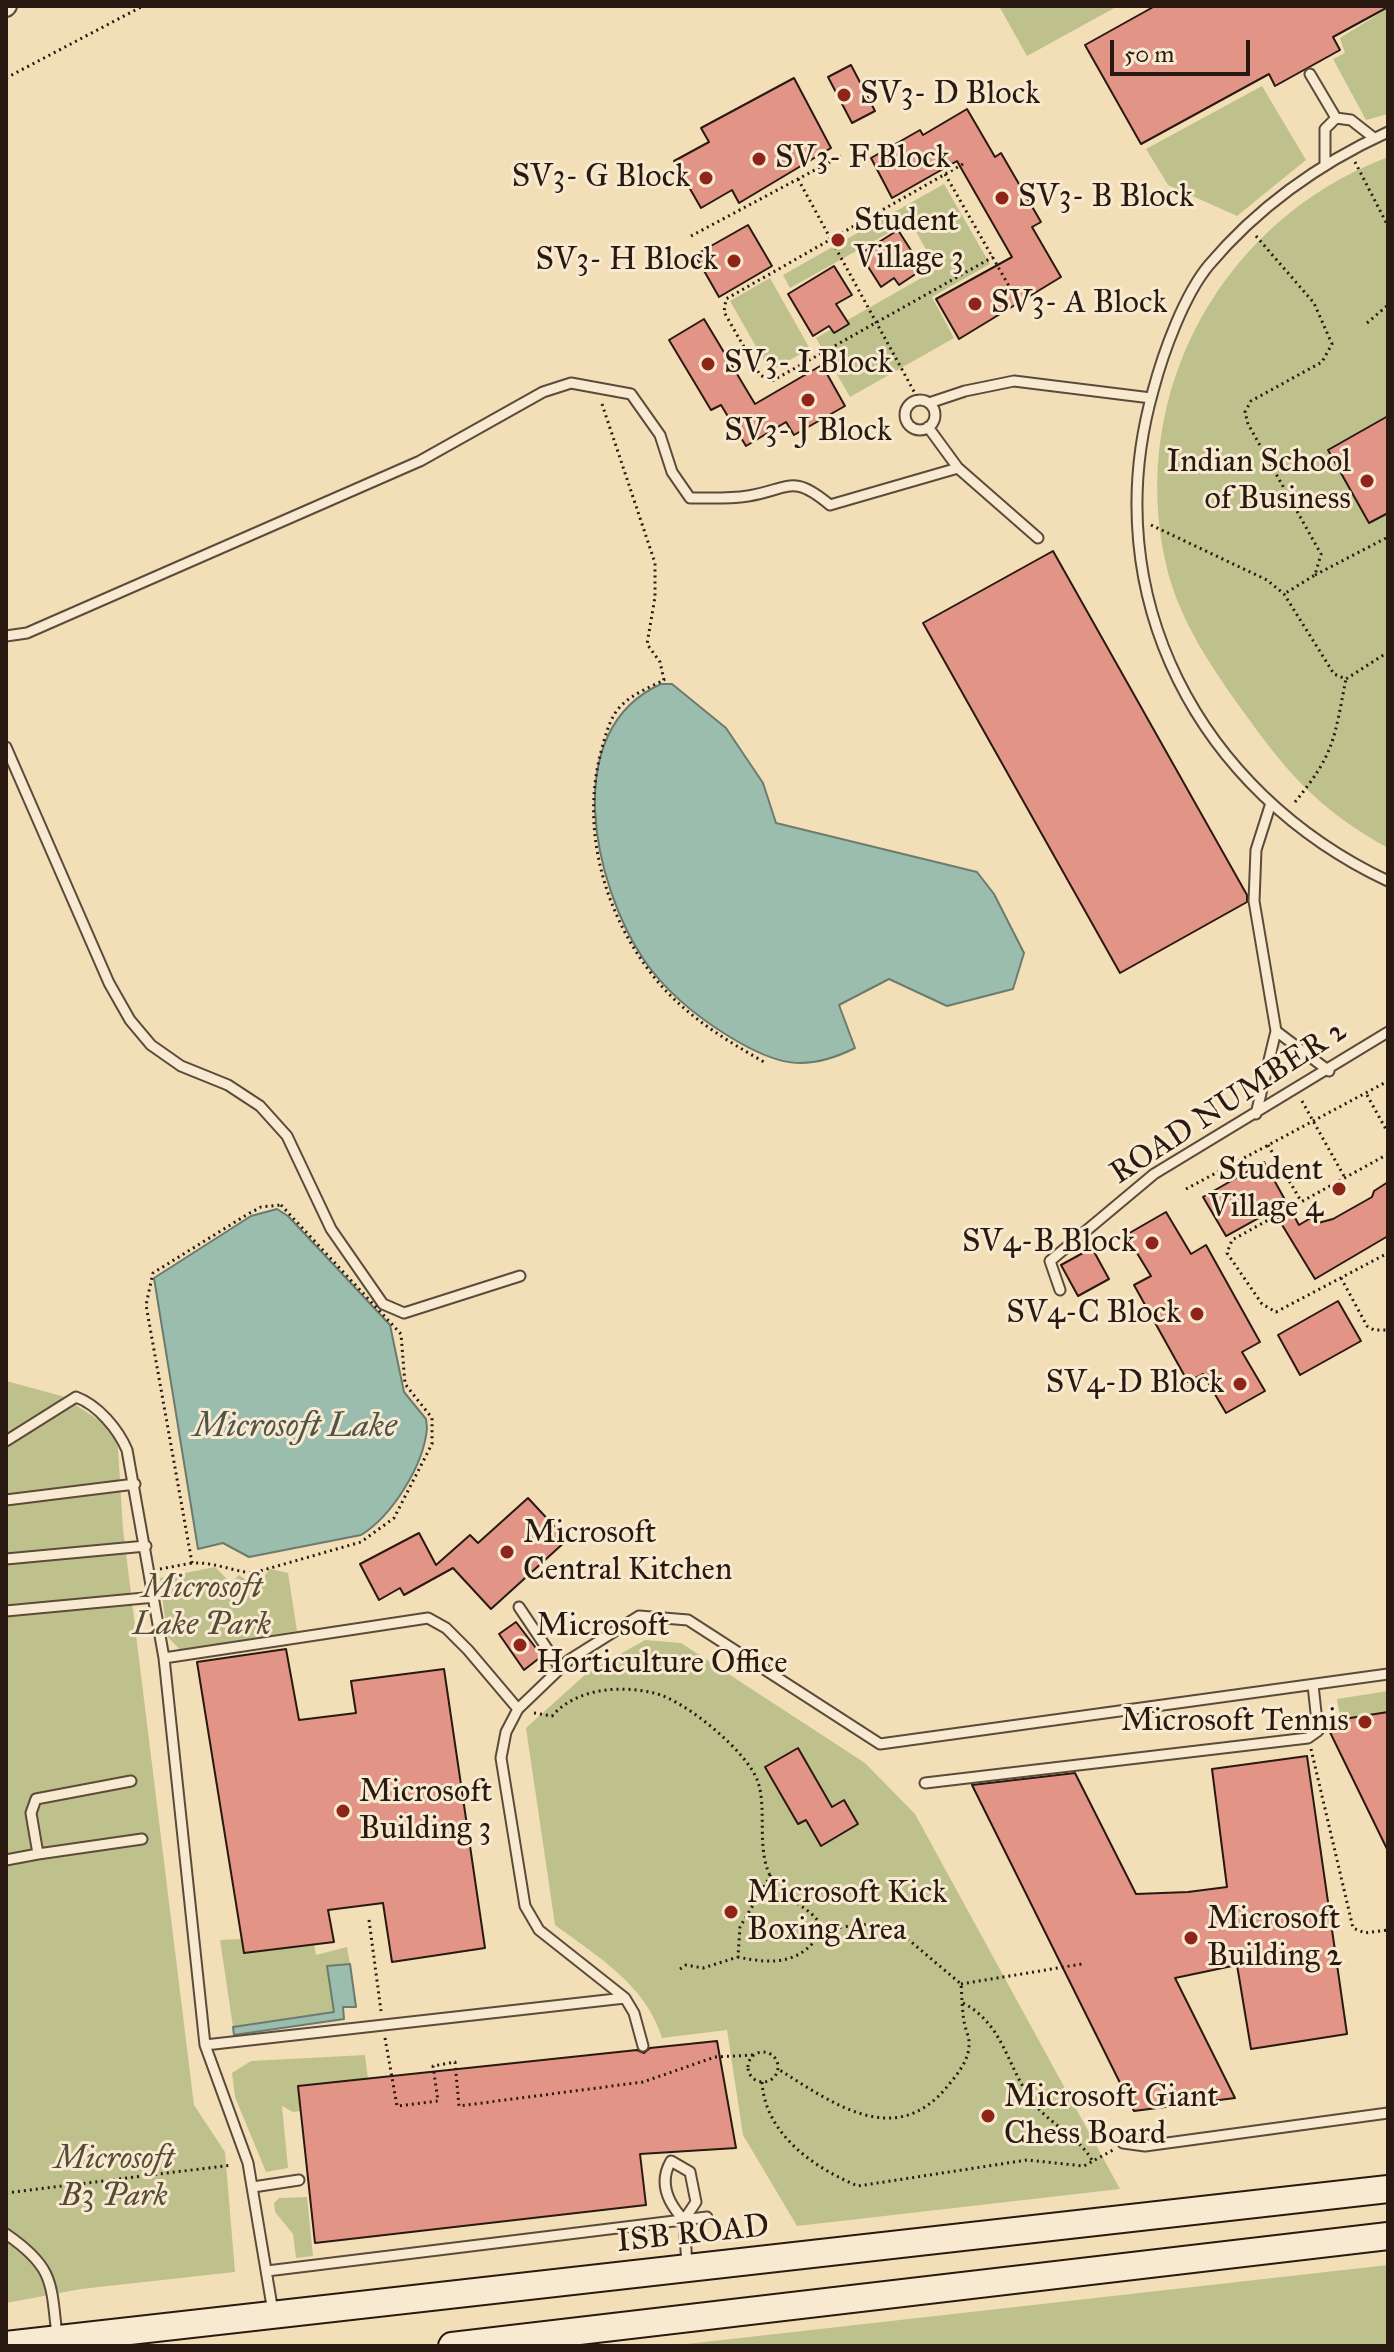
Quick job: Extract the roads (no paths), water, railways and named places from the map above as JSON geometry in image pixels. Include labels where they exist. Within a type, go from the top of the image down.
[{"type":"main road","name":"ISB ROAD","points":[[6,2345],[1388,2189]]},
{"type":"main road","points":[[452,2346],[609,2333],[1388,2236]]},
{"type":"lane","points":[[1310,74],[1336,118]]},
{"type":"lane","points":[[1336,118],[1351,120],[1374,138]]},
{"type":"lane","points":[[1325,164],[1325,129],[1336,118]]},
{"type":"lane","points":[[1388,132],[1325,164],[1276,199],[1208,266],[1166,345],[1141,431],[1137,518],[1145,586],[1171,668],[1213,742],[1270,806],[1346,861],[1388,881]]},
{"type":"lane","points":[[928,427],[916,430],[906,422],[905,410],[965,391],[1014,381],[1151,398]]},
{"type":"lane","points":[[6,636],[27,633],[420,461],[543,392],[571,383],[596,385],[631,394],[660,435],[672,472],[690,498],[748,496],[784,485],[809,487],[830,505],[958,468]]},
{"type":"lane","points":[[924,402],[934,413],[928,427]]},
{"type":"lane","points":[[928,427],[958,468],[1038,538]]},
{"type":"lane","points":[[6,747],[109,983],[130,1020],[151,1045],[181,1066],[228,1085],[269,1116],[287,1136],[331,1229],[383,1304],[404,1313],[520,1276]]},
{"type":"lane","points":[[1256,1114],[1276,1031],[1254,901],[1256,850],[1270,806]]},
{"type":"lane","points":[[1276,1031],[1329,1071]]},
{"type":"lane","name":"ROAD NUMBER 2","points":[[1060,1290],[1050,1261],[1154,1174],[1329,1071],[1388,1032]]},
{"type":"lane","points":[[6,1441],[76,1397],[96,1409],[121,1436],[135,1484],[164,1658],[205,2045],[248,2163],[273,2316]]},
{"type":"lane","points":[[6,1500],[135,1484]]},
{"type":"lane","points":[[6,1559],[146,1546]]},
{"type":"lane","points":[[6,1611],[155,1597]]},
{"type":"lane","points":[[519,1607],[560,1668]]},
{"type":"lane","points":[[643,2046],[634,2013],[625,1998],[539,1930],[525,1906],[501,1758],[506,1732],[518,1709],[560,1668],[639,1616],[688,1620],[880,1744],[1388,1674]]},
{"type":"lane","points":[[164,1658],[428,1618],[446,1628],[468,1650],[518,1709]]},
{"type":"lane","points":[[925,1783],[1308,1738],[1318,1731],[1313,1685]]},
{"type":"lane","points":[[38,1854],[31,1813],[36,1799],[131,1781]]},
{"type":"lane","points":[[6,1860],[142,1839]]},
{"type":"lane","points":[[205,2045],[625,1998]]},
{"type":"lane","points":[[1123,2143],[1145,2146],[1388,2113]]},
{"type":"lane","points":[[684,2220],[669,2204],[664,2173],[670,2158],[690,2172],[693,2182],[696,2202],[684,2220],[688,2270]]},
{"type":"lane","points":[[253,2187],[299,2180]]},
{"type":"lane","points":[[267,2271],[707,2217]]},
{"type":"lane","points":[[6,2234],[42,2262],[52,2286],[58,2340]]},
{"type":"water","points":[[661,684],[672,684],[726,728],[763,783],[776,823],[977,872],[994,894],[1024,953],[1013,989],[947,1006],[889,979],[839,1005],[855,1048],[821,1061],[806,1063],[777,1059],[747,1047],[683,1003],[653,972],[626,929],[600,852],[595,812],[597,772],[608,736],[629,706]]},
{"type":"water","name":"Microsoft Lake","points":[[277,1209],[288,1216],[390,1325],[404,1392],[426,1419],[427,1428],[420,1458],[395,1503],[361,1535],[249,1557],[223,1543],[198,1549],[154,1278],[251,1216]]},
{"type":"water","points":[[350,1964],[356,2007],[343,2007],[344,2019],[234,2035],[233,2027],[334,2012],[327,1966]]},
{"type":"place","name":"SV3- D Block","points":[[844,95]]},
{"type":"place","name":"SV3- F Block","points":[[759,159]]},
{"type":"place","name":"SV3- G Block","points":[[706,178]]},
{"type":"place","name":"SV3- B Block","points":[[1002,198]]},
{"type":"place","name":"Student Village 3","points":[[838,240]]},
{"type":"place","name":"SV3- H Block","points":[[734,261]]},
{"type":"place","name":"SV3- A Block","points":[[975,304]]},
{"type":"place","name":"SV3- I Block","points":[[708,364]]},
{"type":"place","name":"SV3- J Block","points":[[808,400]]},
{"type":"place","name":"Indian School of Business","points":[[1367,481]]},
{"type":"place","name":"Student Village 4","points":[[1339,1189]]},
{"type":"place","name":"SV4-B Block","points":[[1152,1243]]},
{"type":"place","name":"SV4-C Block","points":[[1197,1314]]},
{"type":"place","name":"SV4-D Block","points":[[1240,1384]]},
{"type":"place","name":"Microsoft Central Kitchen","points":[[507,1552]]},
{"type":"place","name":"Microsoft Horticulture Office","points":[[520,1645]]},
{"type":"place","name":"Microsoft Tennis","points":[[1365,1722]]},
{"type":"place","name":"Microsoft Building 3","points":[[343,1811]]},
{"type":"place","name":"Microsoft Kick Boxing Area","points":[[731,1912]]},
{"type":"place","name":"Microsoft Building 2","points":[[1191,1938]]},
{"type":"place","name":"Microsoft Giant Chess Board","points":[[988,2116]]},
{"type":"park label","name":"Microsoft Lake Park","points":[[202,1608]]},
{"type":"park label","name":"Microsoft B3 Park","points":[[114,2178]]}]
